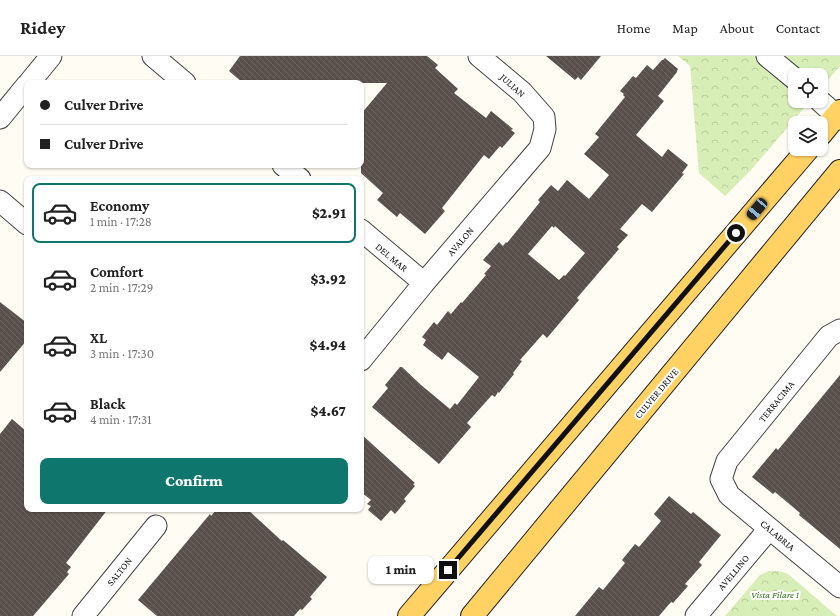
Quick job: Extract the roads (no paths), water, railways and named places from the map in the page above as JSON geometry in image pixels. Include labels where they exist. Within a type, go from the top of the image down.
[{"type":"main road","points":[[828,127],[839,115]]},
{"type":"main road","points":[[409,616],[802,156]]},
{"type":"main road","name":"CULVER DRIVE","points":[[472,616],[840,171]]},
{"type":"street","points":[[31,80],[51,56]]},
{"type":"street","points":[[153,56],[181,80]]},
{"type":"street","name":"JULIAN","points":[[479,56],[522,92],[544,117]]},
{"type":"street","points":[[767,56],[788,73]]},
{"type":"street","points":[[0,118],[24,89]]},
{"type":"street","points":[[828,107],[839,115]]},
{"type":"street","name":"AVALON","points":[[364,356],[424,283],[540,148],[546,129],[544,117]]},
{"type":"street","points":[[287,168],[296,176]]},
{"type":"street","points":[[0,201],[24,221]]},
{"type":"street","name":"DEL MAR","points":[[364,233],[424,283]]},
{"type":"street","name":"TERRACIMA","points":[[722,479],[727,461],[829,336],[840,330]]},
{"type":"street","name":"CALABRIA","points":[[722,479],[729,495],[840,587]]},
{"type":"street","name":"SALTON","points":[[83,616],[156,526]]},
{"type":"street","name":"AVELLINO","points":[[696,616],[769,529]]},
{"type":"park label","name":"Vista Filare 1","points":[[775,594]]}]
